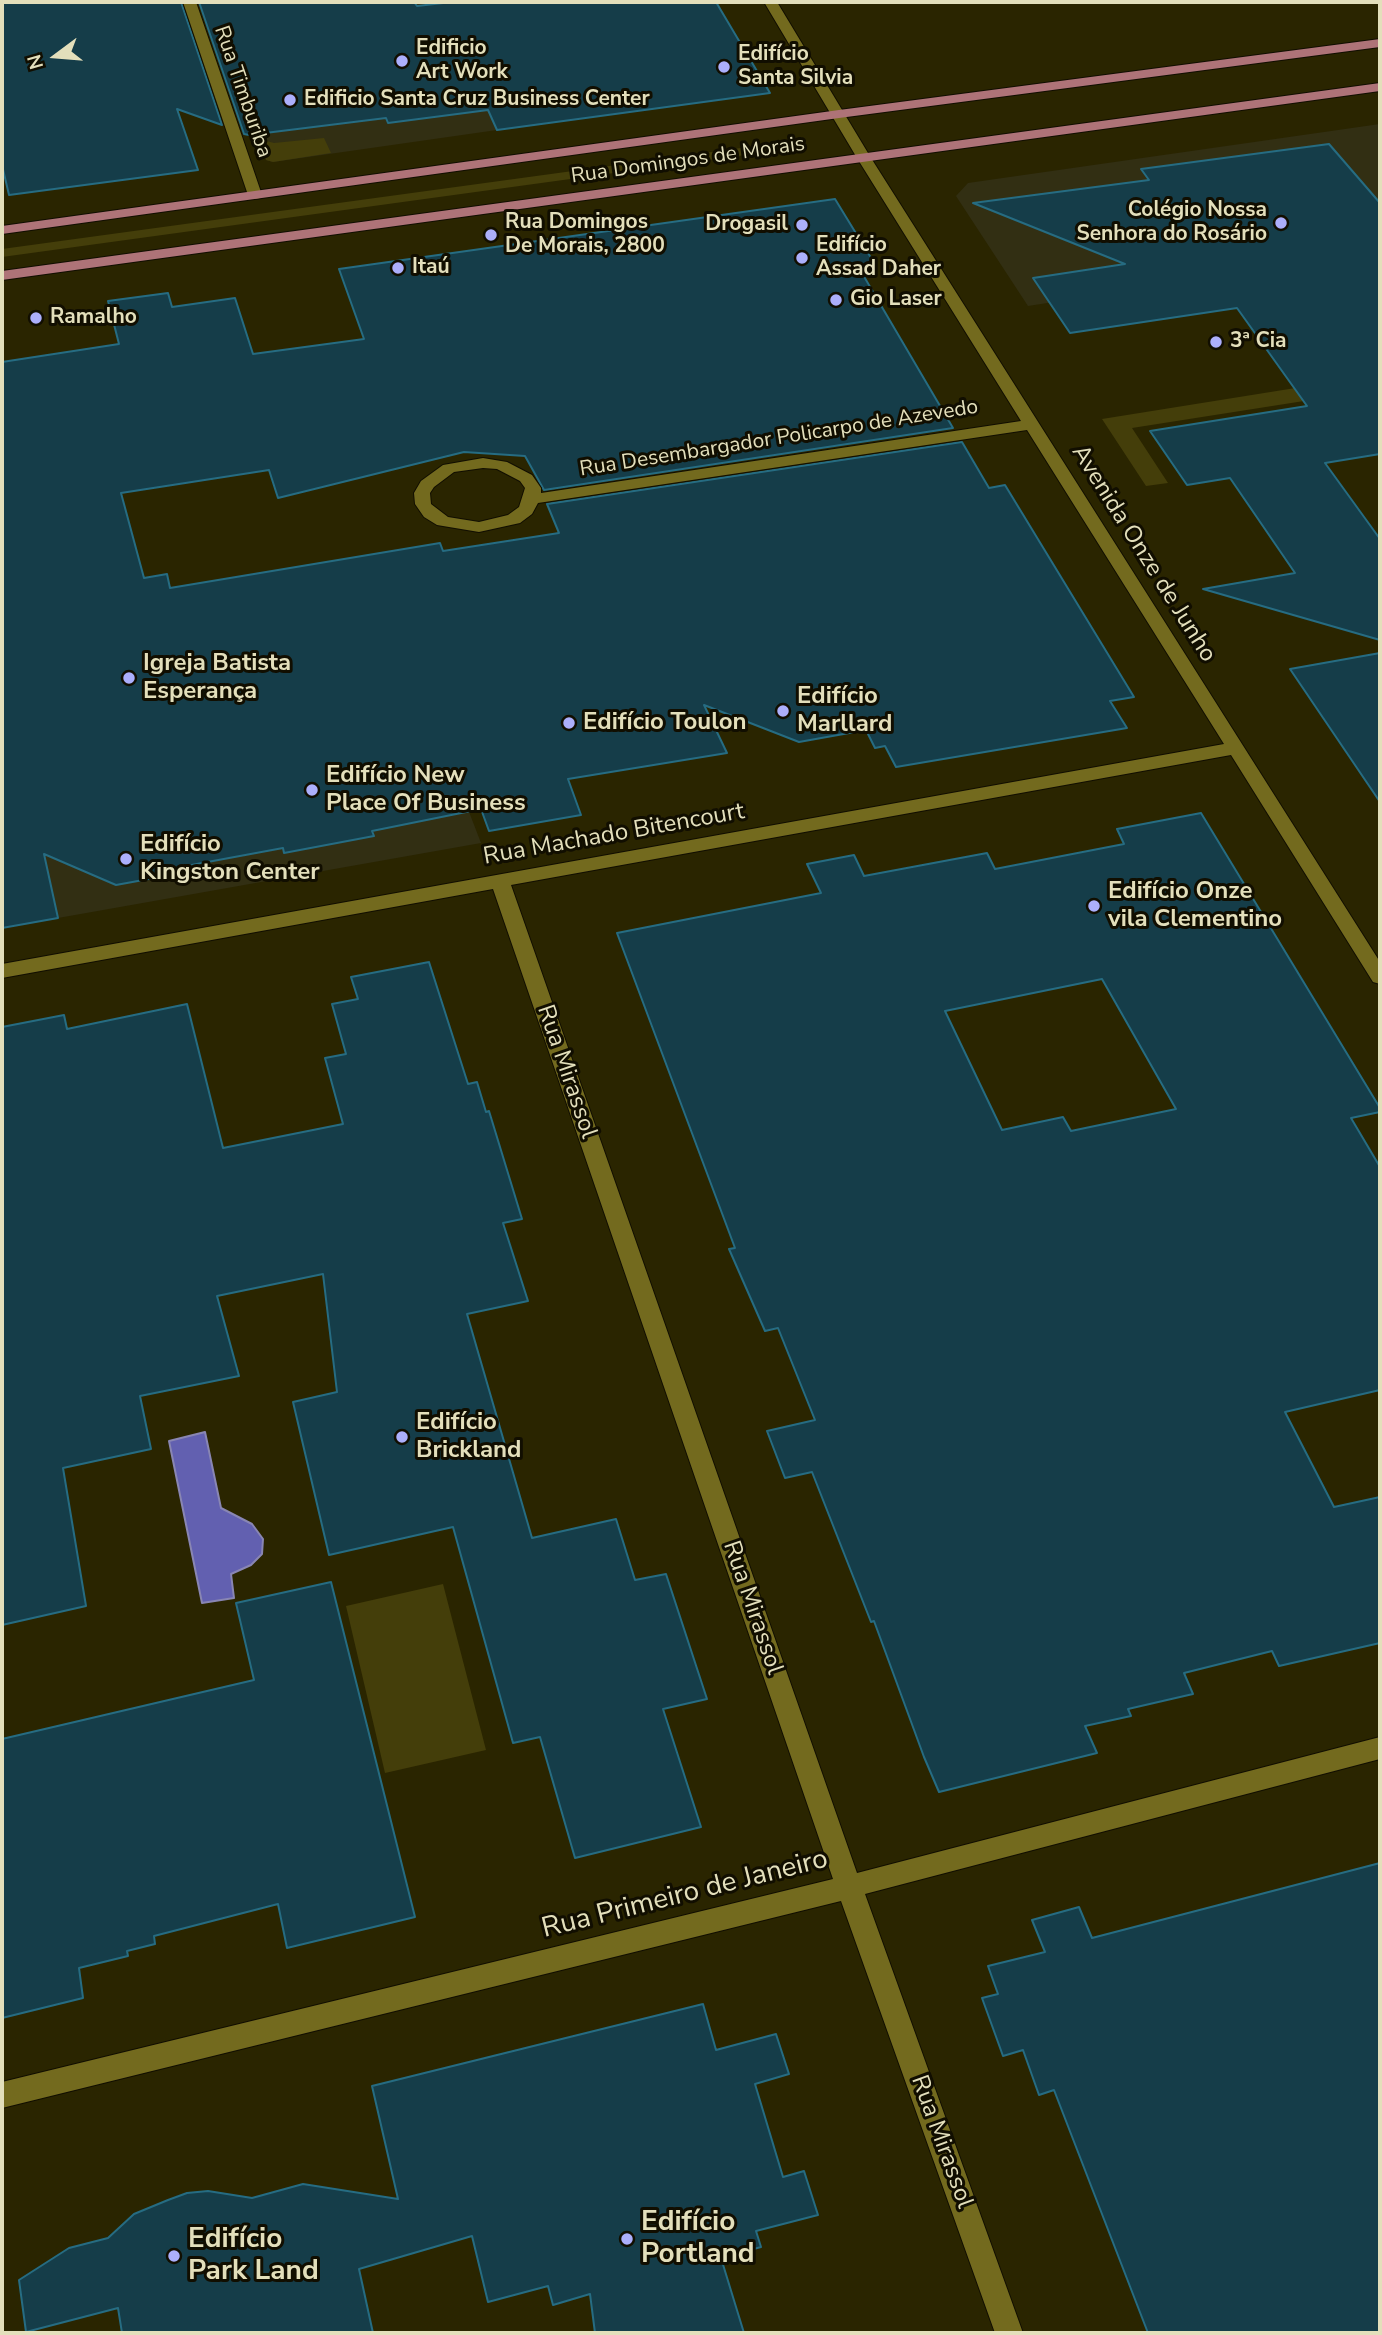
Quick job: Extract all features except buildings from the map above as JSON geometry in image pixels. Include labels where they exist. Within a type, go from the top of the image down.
[{"type":"main road","name":"Rua Domingos de Morais","points":[[2,230],[839,114],[1380,43]]},
{"type":"main road","name":"Rua Domingos de Morais","points":[[2,276],[1380,87]]},
{"type":"street","name":"Rua Timburiba","points":[[189,2],[255,195]]},
{"type":"street","name":"Avenida Onze de Junho","points":[[770,2],[864,158],[1380,977]]},
{"type":"street","name":"Rua Desembargador Policarpo de Azevedo","points":[[532,499],[1032,424]]},
{"type":"street","points":[[483,463],[508,468],[526,478],[533,488],[532,499],[526,510],[514,519],[479,527],[443,521],[430,513],[423,504],[422,494],[427,484],[449,468],[483,463]]},
{"type":"street","name":"Rua Machado Bitencourt","points":[[2,971],[1236,748]]},
{"type":"street","name":"Rua Mirassol","points":[[500,880],[849,1887],[1009,2333]]},
{"type":"street","name":"Rua Primeiro de Janeiro","points":[[2,2095],[849,1887],[1380,1748]]},
{"type":"shaded area","points":[[322,2],[436,2],[497,130],[273,162],[266,160],[230,55],[337,40]]},
{"type":"shaded area","points":[[1380,124],[1380,286],[1244,307],[1221,276],[1028,306],[956,196],[968,183]]},
{"type":"shaded area","points":[[324,138],[331,153],[273,162],[266,160],[259,139],[274,143]]},
{"type":"shaded area","points":[[785,142],[789,149],[2,257],[2,249]]},
{"type":"shaded area","points":[[1364,377],[1374,390],[1132,428],[1168,483],[1146,486],[1102,419]]},
{"type":"shaded area","points":[[408,653],[481,843],[58,918],[39,832],[2,838],[2,773],[195,741]]},
{"type":"shaded area","points":[[205,1432],[221,1508],[252,1524],[263,1539],[262,1554],[251,1565],[231,1574],[234,1598],[202,1603],[169,1441]]},
{"type":"shaded area","points":[[443,1584],[486,1750],[385,1773],[346,1606]]},
{"type":"place","name":"Edificio Art Work","points":[[402,61]]},
{"type":"place","name":"Edifício Santa Silvia","points":[[724,67]]},
{"type":"place","name":"Edificio Santa Cruz Business Center","points":[[290,100]]},
{"type":"place","name":"Colégio Nossa Senhora do Rosário","points":[[1281,223]]},
{"type":"place","name":"Drogasil","points":[[802,225]]},
{"type":"place","name":"Rua Domingos De Morais, 2800","points":[[491,235]]},
{"type":"place","name":"Edifício Assad Daher","points":[[802,258]]},
{"type":"place","name":"Itaú","points":[[398,268]]},
{"type":"place","name":"Gio Laser","points":[[836,300]]},
{"type":"place","name":"Ramalho","points":[[36,318]]},
{"type":"place","name":"3ª Cia","points":[[1216,342]]},
{"type":"place","name":"Igreja Batista Esperança","points":[[129,678]]},
{"type":"place","name":"Edifício Marllard","points":[[783,711]]},
{"type":"place","name":"Edifício Toulon","points":[[569,723]]},
{"type":"place","name":"Edifício New Place Of Business","points":[[312,790]]},
{"type":"place","name":"Edifício Kingston Center","points":[[126,859]]},
{"type":"place","name":"Edifício Onze vila Clementino","points":[[1094,906]]},
{"type":"place","name":"Edifício Brickland","points":[[402,1437]]},
{"type":"place","name":"Edifício Portland","points":[[627,2239]]},
{"type":"place","name":"Edifício Park Land","points":[[174,2256]]}]
